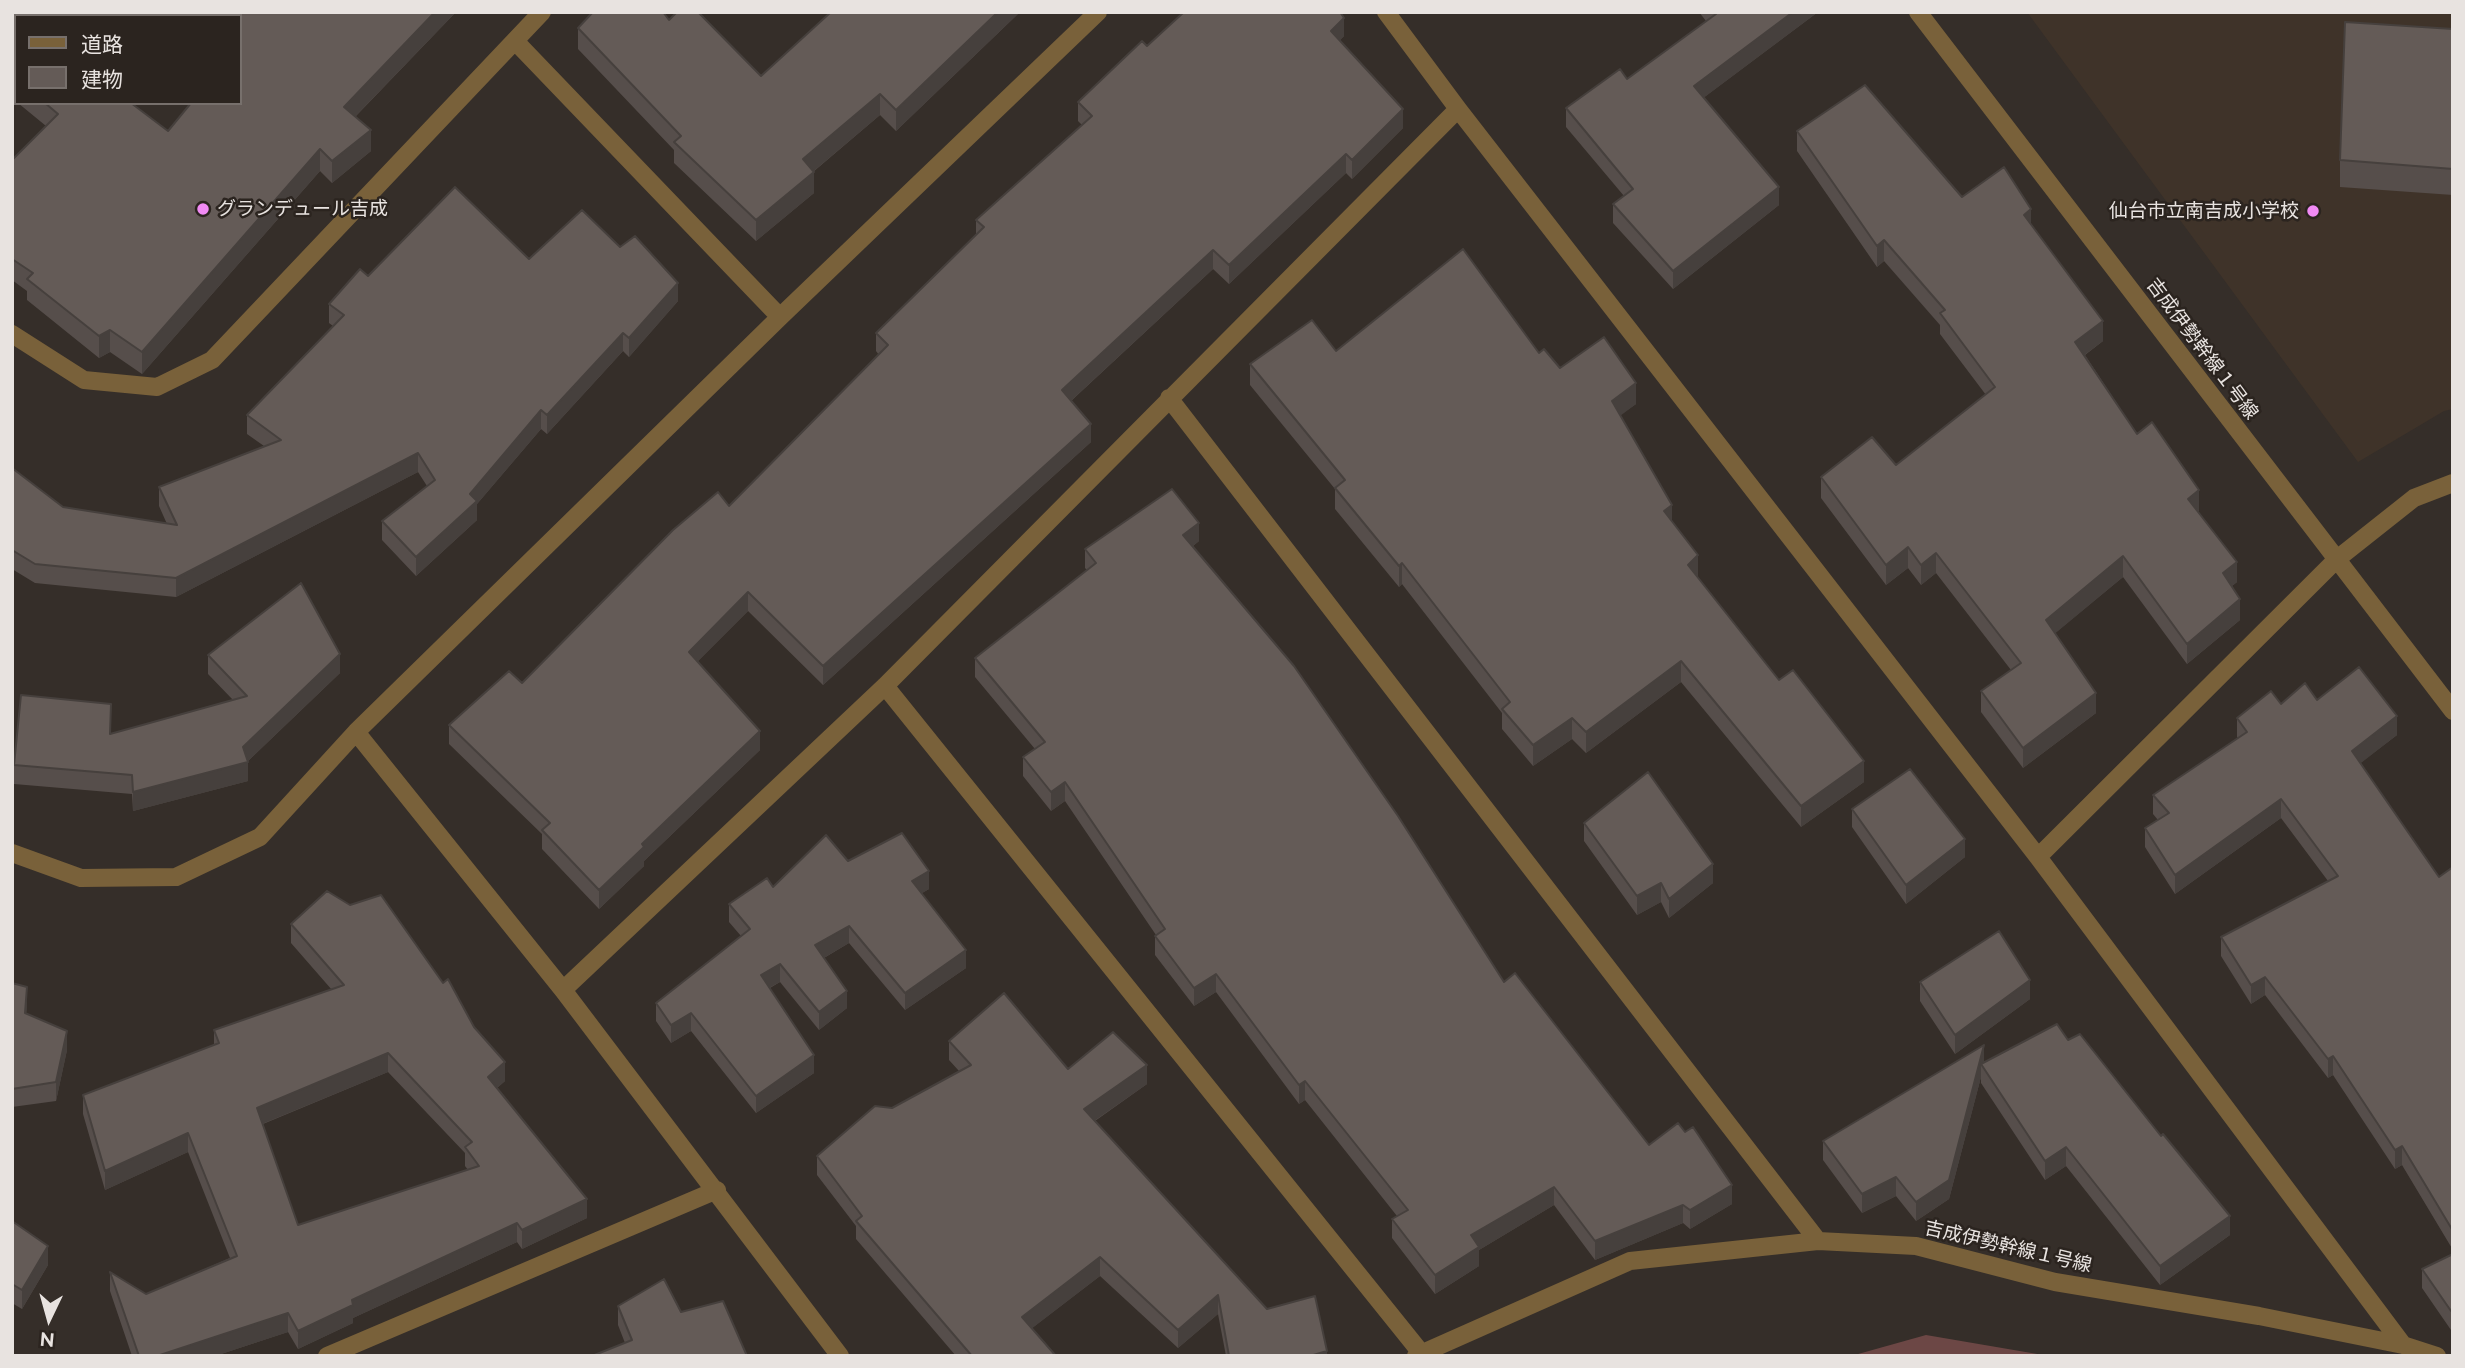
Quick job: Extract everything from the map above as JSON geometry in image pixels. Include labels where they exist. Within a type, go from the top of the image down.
[{"type":"street","points":[[12,334],[84,380],[157,387],[212,360],[542,12]]},
{"type":"street","points":[[12,853],[81,878],[176,877],[260,837],[356,732],[780,317],[1098,12]]},
{"type":"street","points":[[1387,12],[1458,109],[2038,857],[2403,1345]]},
{"type":"street","name":"吉成伊勢幹線１号線","points":[[1918,12],[2453,711]]},
{"type":"street","points":[[516,42],[780,317]]},
{"type":"street","points":[[563,990],[885,686],[1458,109]]},
{"type":"street","points":[[1170,398],[1818,1241]]},
{"type":"street","points":[[2038,857],[2337,559],[2414,498],[2453,483]]},
{"type":"street","points":[[885,686],[1419,1355]]},
{"type":"street","points":[[356,732],[563,990],[717,1190],[840,1356]]},
{"type":"street","points":[[327,1356],[717,1190]]},
{"type":"street","name":"吉成伊勢幹線１号線","points":[[1419,1355],[1630,1261],[1818,1241],[1916,1246],[2055,1282],[2259,1316],[2403,1345],[2437,1356]]},
{"type":"shaded area","name":"仙台市立南吉成小学校","points":[[2027,12],[2453,12],[2453,409],[2444,411],[2358,462]]},
{"type":"shaded area","points":[[1926,1335],[2049,1356],[1851,1356]]},
{"type":"building","points":[[182,12],[435,12],[344,107],[371,130],[332,161],[320,149],[142,352],[110,330],[99,336],[27,279],[33,273],[12,259],[12,160],[58,114],[47,105],[134,105],[168,131],[189,105],[242,105],[242,14]]},
{"type":"building","points":[[593,12],[663,12],[669,20],[677,12],[698,12],[761,76],[831,12],[998,12],[896,110],[880,94],[803,159],[814,172],[756,220],[674,142],[681,136],[578,28]]},
{"type":"building","points":[[1184,12],[1340,12],[1344,18],[1331,31],[1403,109],[1352,160],[1346,154],[1229,265],[1213,250],[1062,390],[1091,424],[823,666],[748,592],[689,652],[760,731],[642,844],[644,847],[599,890],[542,830],[550,823],[449,725],[509,671],[522,683],[673,530],[718,492],[729,506],[888,345],[876,333],[984,227],[976,220],[1092,116],[1078,102],[1142,41],[1147,46]]},
{"type":"building","points":[[1714,12],[1793,12],[1694,86],[1779,187],[1673,271],[1613,204],[1633,189],[1566,108],[1620,69],[1627,79],[1716,14]]},
{"type":"building","points":[[2345,22],[2453,29],[2453,169],[2340,160]]},
{"type":"building","points":[[14,43],[14,78],[12,77]]},
{"type":"building","points":[[1865,85],[1962,197],[2004,167],[2031,209],[2024,215],[2103,321],[2075,342],[2137,434],[2152,422],[2199,490],[2188,499],[2237,562],[2223,573],[2240,599],[2187,644],[2123,556],[2046,620],[2096,693],[2023,748],[1981,691],[2021,663],[1936,553],[1921,565],[1908,547],[1886,565],[1821,477],[1872,437],[1896,465],[1995,387],[1940,313],[1945,310],[1884,240],[1877,246],[1797,131]]},
{"type":"building","points":[[455,187],[529,259],[582,210],[620,247],[635,236],[678,283],[629,338],[623,333],[547,415],[541,410],[470,494],[477,501],[416,557],[382,521],[435,480],[418,453],[176,578],[35,564],[12,550],[12,468],[63,507],[177,525],[159,487],[281,440],[247,415],[344,315],[329,304],[360,269],[368,276]]},
{"type":"building","points":[[1463,249],[1539,353],[1544,349],[1560,368],[1604,337],[1636,383],[1612,401],[1672,505],[1664,511],[1698,555],[1688,565],[1779,680],[1793,670],[1864,761],[1801,806],[1681,661],[1586,732],[1572,718],[1533,745],[1502,709],[1510,702],[1402,563],[1399,566],[1335,488],[1345,480],[1250,364],[1312,320],[1336,351]]},
{"type":"building","points":[[1172,489],[1199,523],[1183,535],[1294,666],[1398,816],[1504,982],[1515,973],[1649,1145],[1678,1123],[1685,1132],[1693,1127],[1732,1185],[1690,1210],[1683,1205],[1595,1241],[1554,1187],[1471,1235],[1479,1247],[1435,1275],[1392,1219],[1408,1210],[1305,1081],[1299,1085],[1216,974],[1194,988],[1155,936],[1165,929],[1065,782],[1051,792],[1023,757],[1045,742],[975,658],[1096,563],[1085,549]]},
{"type":"building","points":[[301,583],[340,654],[243,747],[248,762],[133,792],[132,775],[14,765],[21,695],[111,704],[110,734],[247,696],[208,655]]},
{"type":"building","points":[[2359,667],[2397,716],[2352,751],[2439,877],[2453,867],[2453,1231],[2402,1146],[2395,1150],[2333,1056],[2328,1059],[2265,977],[2251,985],[2221,937],[2338,876],[2281,799],[2175,875],[2145,828],[2169,813],[2153,795],[2247,732],[2237,718],[2271,691],[2281,704],[2305,683],[2317,700]]},
{"type":"building","points":[[1910,769],[1965,839],[1906,885],[1852,809]]},
{"type":"building","points":[[1648,772],[1713,864],[1669,899],[1661,883],[1637,896],[1584,823]]},
{"type":"building","points":[[902,833],[929,871],[912,881],[966,950],[905,993],[849,926],[815,945],[847,991],[819,1012],[780,964],[761,975],[814,1055],[756,1096],[691,1013],[671,1025],[656,1003],[750,929],[729,904],[767,878],[773,887],[826,835],[848,861]]},
{"type":"building","points":[[327,891],[350,905],[381,895],[443,983],[448,979],[474,1027],[505,1062],[488,1077],[587,1199],[522,1230],[517,1223],[352,1300],[353,1305],[298,1331],[288,1313],[157,1356],[139,1356],[110,1272],[146,1294],[237,1256],[188,1133],[105,1171],[83,1095],[219,1043],[214,1030],[344,985],[291,924]],"holes":[[[388,1053],[472,1142],[465,1147],[479,1166],[298,1225],[257,1108]]]},
{"type":"building","points":[[1999,931],[2030,980],[1955,1035],[1920,982]]},
{"type":"building","points":[[12,983],[27,987],[25,1013],[67,1031],[56,1082],[12,1089]]},
{"type":"building","points":[[1004,993],[1068,1069],[1113,1032],[1147,1065],[1084,1109],[1267,1309],[1315,1296],[1327,1351],[1310,1356],[1229,1356],[1218,1295],[1178,1330],[1100,1257],[1022,1317],[1056,1356],[972,1356],[856,1221],[862,1216],[817,1156],[875,1106],[892,1108],[971,1065],[949,1041]]},
{"type":"building","points":[[2057,1024],[2068,1040],[2080,1034],[2161,1136],[2163,1134],[2230,1216],[2160,1266],[2066,1147],[2045,1161],[1981,1064]]},
{"type":"building","points":[[1984,1045],[1949,1180],[1916,1202],[1896,1177],[1862,1194],[1823,1141]]},
{"type":"building","points":[[12,1221],[48,1246],[22,1290],[12,1284]]},
{"type":"building","points":[[2453,1254],[2453,1310],[2451,1311],[2422,1269]]},
{"type":"building","points":[[664,1279],[681,1312],[723,1301],[747,1356],[592,1356],[632,1340],[618,1306]]},
{"type":"place","name":"グランデュール吉成","points":[[203,209]]},
{"type":"place","name":"仙台市立南吉成小学校","points":[[2313,211]]}]
